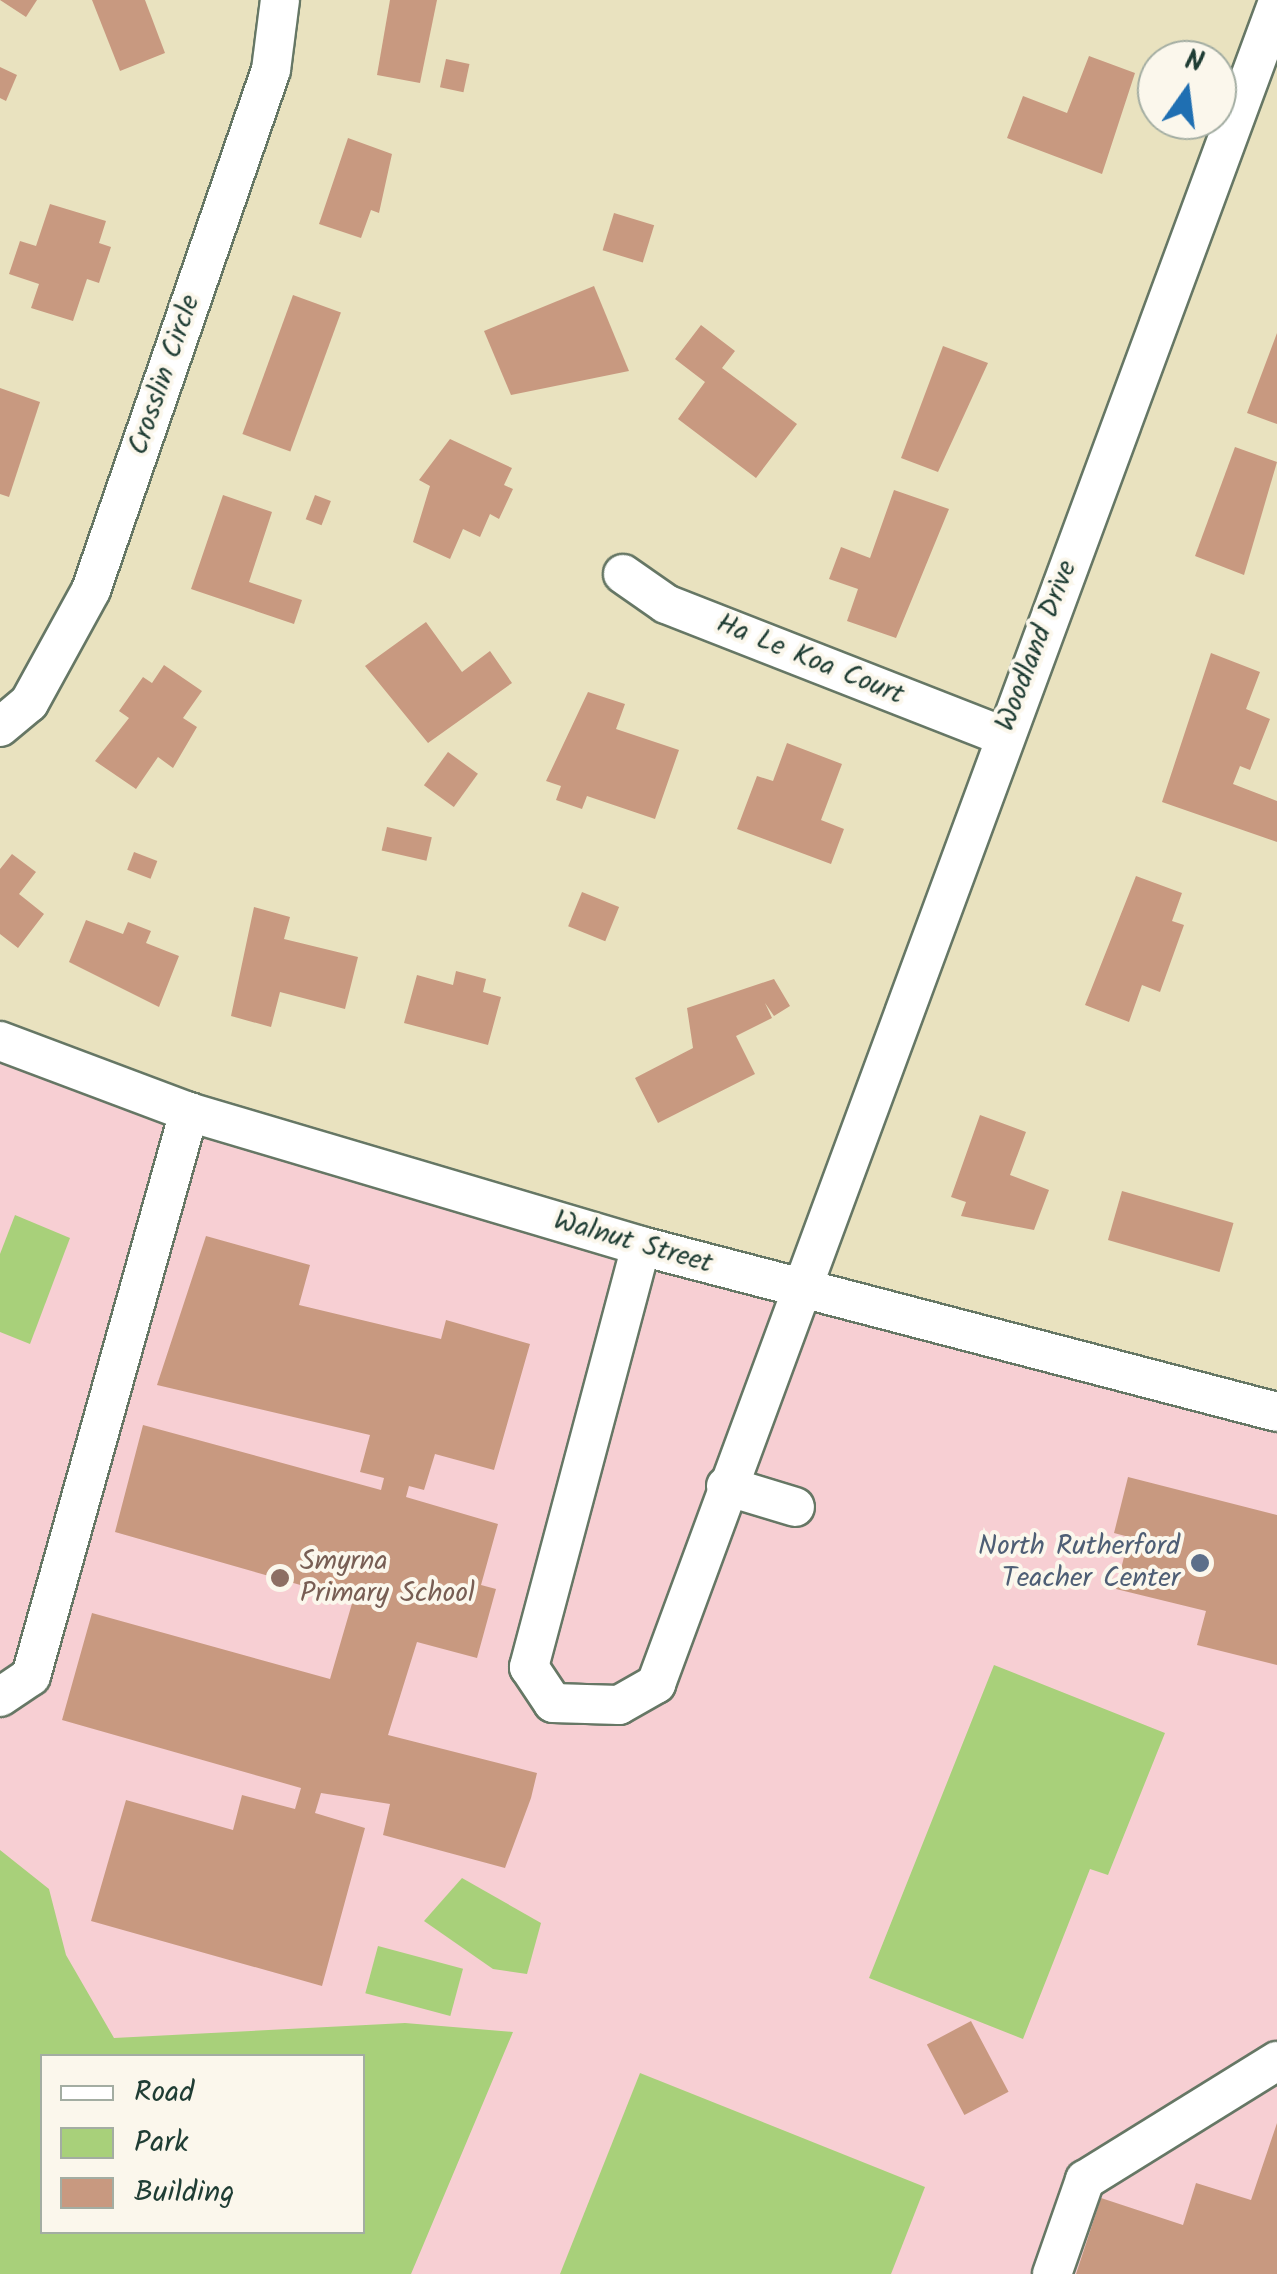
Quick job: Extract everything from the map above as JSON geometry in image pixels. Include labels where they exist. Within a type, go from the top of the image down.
[{"type":"street","name":"Crosslin Circle","points":[[0,727],[29,703],[90,590],[271,70],[280,0]]},
{"type":"street","name":"Woodland Drive","points":[[641,1246],[529,1667],[553,1703],[619,1705],[656,1684],[1002,736],[1277,4]]},
{"type":"street","name":"Ha Le Koa Court","points":[[623,574],[666,604],[1002,736]]},
{"type":"street","name":"Walnut Street","points":[[0,1042],[189,1112],[641,1246],[1277,1412]]},
{"type":"street","points":[[0,1698],[31,1676],[189,1112]]},
{"type":"street","points":[[726,1486],[795,1507]]},
{"type":"street","points":[[1052,2274],[1085,2180],[1277,2061]]},
{"type":"shaded area","points":[[0,1041],[1277,1412],[1277,2274],[0,2274]]},
{"type":"green space","points":[[15,1215],[70,1238],[30,1344],[0,1332],[0,1254]]},
{"type":"green space","points":[[994,1665],[1165,1733],[1108,1875],[1090,1869],[1023,2039],[869,1978]]},
{"type":"green space","points":[[0,1850],[49,1889],[66,1955],[114,2038],[405,2023],[513,2032],[411,2274],[0,2274]]},
{"type":"green space","points":[[462,1878],[541,1923],[527,1974],[493,1969],[424,1921]]},
{"type":"green space","points":[[378,1946],[463,1969],[450,2016],[365,1993]]},
{"type":"green space","points":[[640,2073],[925,2187],[891,2274],[560,2274]]},
{"type":"building","points":[[0,0],[37,0],[26,17]]},
{"type":"building","points":[[92,0],[145,0],[165,53],[120,71]]},
{"type":"building","points":[[390,0],[437,0],[420,83],[377,75]]},
{"type":"building","points":[[1089,56],[1135,73],[1102,174],[1007,138],[1023,96],[1067,113]]},
{"type":"building","points":[[446,59],[469,64],[463,92],[440,87]]},
{"type":"building","points":[[0,67],[17,75],[6,101],[0,98]]},
{"type":"building","points":[[348,138],[392,154],[379,213],[371,210],[361,238],[319,224]]},
{"type":"building","points":[[50,204],[106,221],[99,243],[111,247],[99,283],[87,279],[73,321],[31,308],[39,284],[9,274],[20,241],[36,246]]},
{"type":"building","points":[[614,213],[654,225],[643,263],[603,250]]},
{"type":"building","points":[[594,286],[629,371],[511,395],[484,331]]},
{"type":"building","points":[[293,295],[341,312],[290,452],[242,434]]},
{"type":"building","points":[[701,325],[735,351],[722,368],[797,424],[756,478],[678,419],[705,382],[675,359]]},
{"type":"building","points":[[1277,333],[1277,424],[1247,413]]},
{"type":"building","points":[[943,346],[988,363],[938,472],[901,458]]},
{"type":"building","points":[[0,388],[40,402],[9,497],[0,494]]},
{"type":"building","points":[[450,439],[512,468],[504,485],[513,489],[499,519],[490,514],[480,537],[463,529],[450,559],[413,542],[430,486],[419,480]]},
{"type":"building","points":[[1235,447],[1277,462],[1244,575],[1195,556]]},
{"type":"building","points":[[894,490],[949,509],[896,638],[847,621],[858,589],[829,579],[841,547],[870,558]]},
{"type":"building","points":[[223,495],[272,512],[249,582],[302,600],[294,624],[191,589]]},
{"type":"building","points":[[315,495],[331,501],[322,525],[306,519]]},
{"type":"building","points":[[426,622],[462,672],[490,651],[512,683],[428,743],[365,666]]},
{"type":"building","points":[[1211,653],[1260,672],[1246,709],[1270,719],[1250,770],[1240,766],[1233,784],[1277,801],[1277,842],[1162,802]]},
{"type":"building","points":[[164,665],[202,691],[183,718],[197,727],[173,768],[158,757],[136,789],[95,761],[129,718],[119,711],[143,677],[152,683]]},
{"type":"building","points":[[588,692],[625,704],[616,729],[679,750],[655,819],[587,796],[582,809],[556,800],[561,786],[546,781]]},
{"type":"building","points":[[787,743],[842,764],[821,820],[844,829],[831,864],[737,829],[757,776],[773,781]]},
{"type":"building","points":[[448,752],[478,774],[454,807],[424,785]]},
{"type":"building","points":[[387,827],[432,837],[426,861],[382,850]]},
{"type":"building","points":[[134,852],[157,861],[151,879],[127,870]]},
{"type":"building","points":[[12,854],[36,872],[19,894],[44,914],[18,948],[0,934],[0,869]]},
{"type":"building","points":[[1136,876],[1182,893],[1172,921],[1184,925],[1160,992],[1142,985],[1129,1022],[1085,1005]]},
{"type":"building","points":[[582,892],[619,907],[605,941],[568,926]]},
{"type":"building","points":[[254,907],[290,917],[284,939],[358,957],[345,1009],[280,992],[271,1027],[231,1016]]},
{"type":"building","points":[[86,920],[123,934],[128,922],[151,931],[146,943],[179,956],[159,1007],[69,962]]},
{"type":"building","points":[[456,971],[486,979],[483,992],[501,997],[488,1045],[404,1023],[417,975],[453,985]]},
{"type":"building","points":[[774,979],[790,1006],[774,1016],[765,1003],[772,1018],[736,1036],[755,1074],[658,1123],[635,1078],[693,1048],[687,1008]]},
{"type":"building","points":[[980,1115],[1026,1132],[1010,1175],[1049,1190],[1034,1230],[961,1216],[966,1202],[951,1197]]},
{"type":"building","points":[[1122,1191],[1234,1223],[1219,1272],[1108,1240]]},
{"type":"building","points":[[206,1236],[310,1265],[299,1305],[441,1339],[446,1320],[530,1344],[494,1470],[435,1454],[424,1490],[409,1486],[406,1497],[498,1524],[481,1585],[496,1589],[477,1658],[417,1642],[388,1735],[537,1773],[531,1798],[505,1868],[383,1835],[390,1804],[321,1793],[315,1813],[365,1828],[322,1986],[91,1921],[126,1800],[233,1830],[242,1795],[295,1809],[301,1788],[62,1720],[92,1613],[330,1679],[353,1600],[115,1532],[143,1425],[381,1490],[384,1478],[360,1472],[370,1435],[157,1385]]},
{"type":"building","name":"North Rutherford Teacher Center","points":[[1128,1477],[1277,1515],[1277,1665],[1197,1645],[1206,1611],[1116,1589],[1129,1537],[1114,1533]]},
{"type":"building","points":[[971,2021],[1009,2092],[964,2115],[927,2044]]},
{"type":"building","points":[[1277,2123],[1277,2274],[1076,2274],[1101,2198],[1183,2225],[1196,2183],[1251,2200]]},
{"type":"place","name":"North Rutherford Teacher Center","points":[[1200,1563]]},
{"type":"place","name":"Smyrna Primary School","points":[[280,1578]]}]
